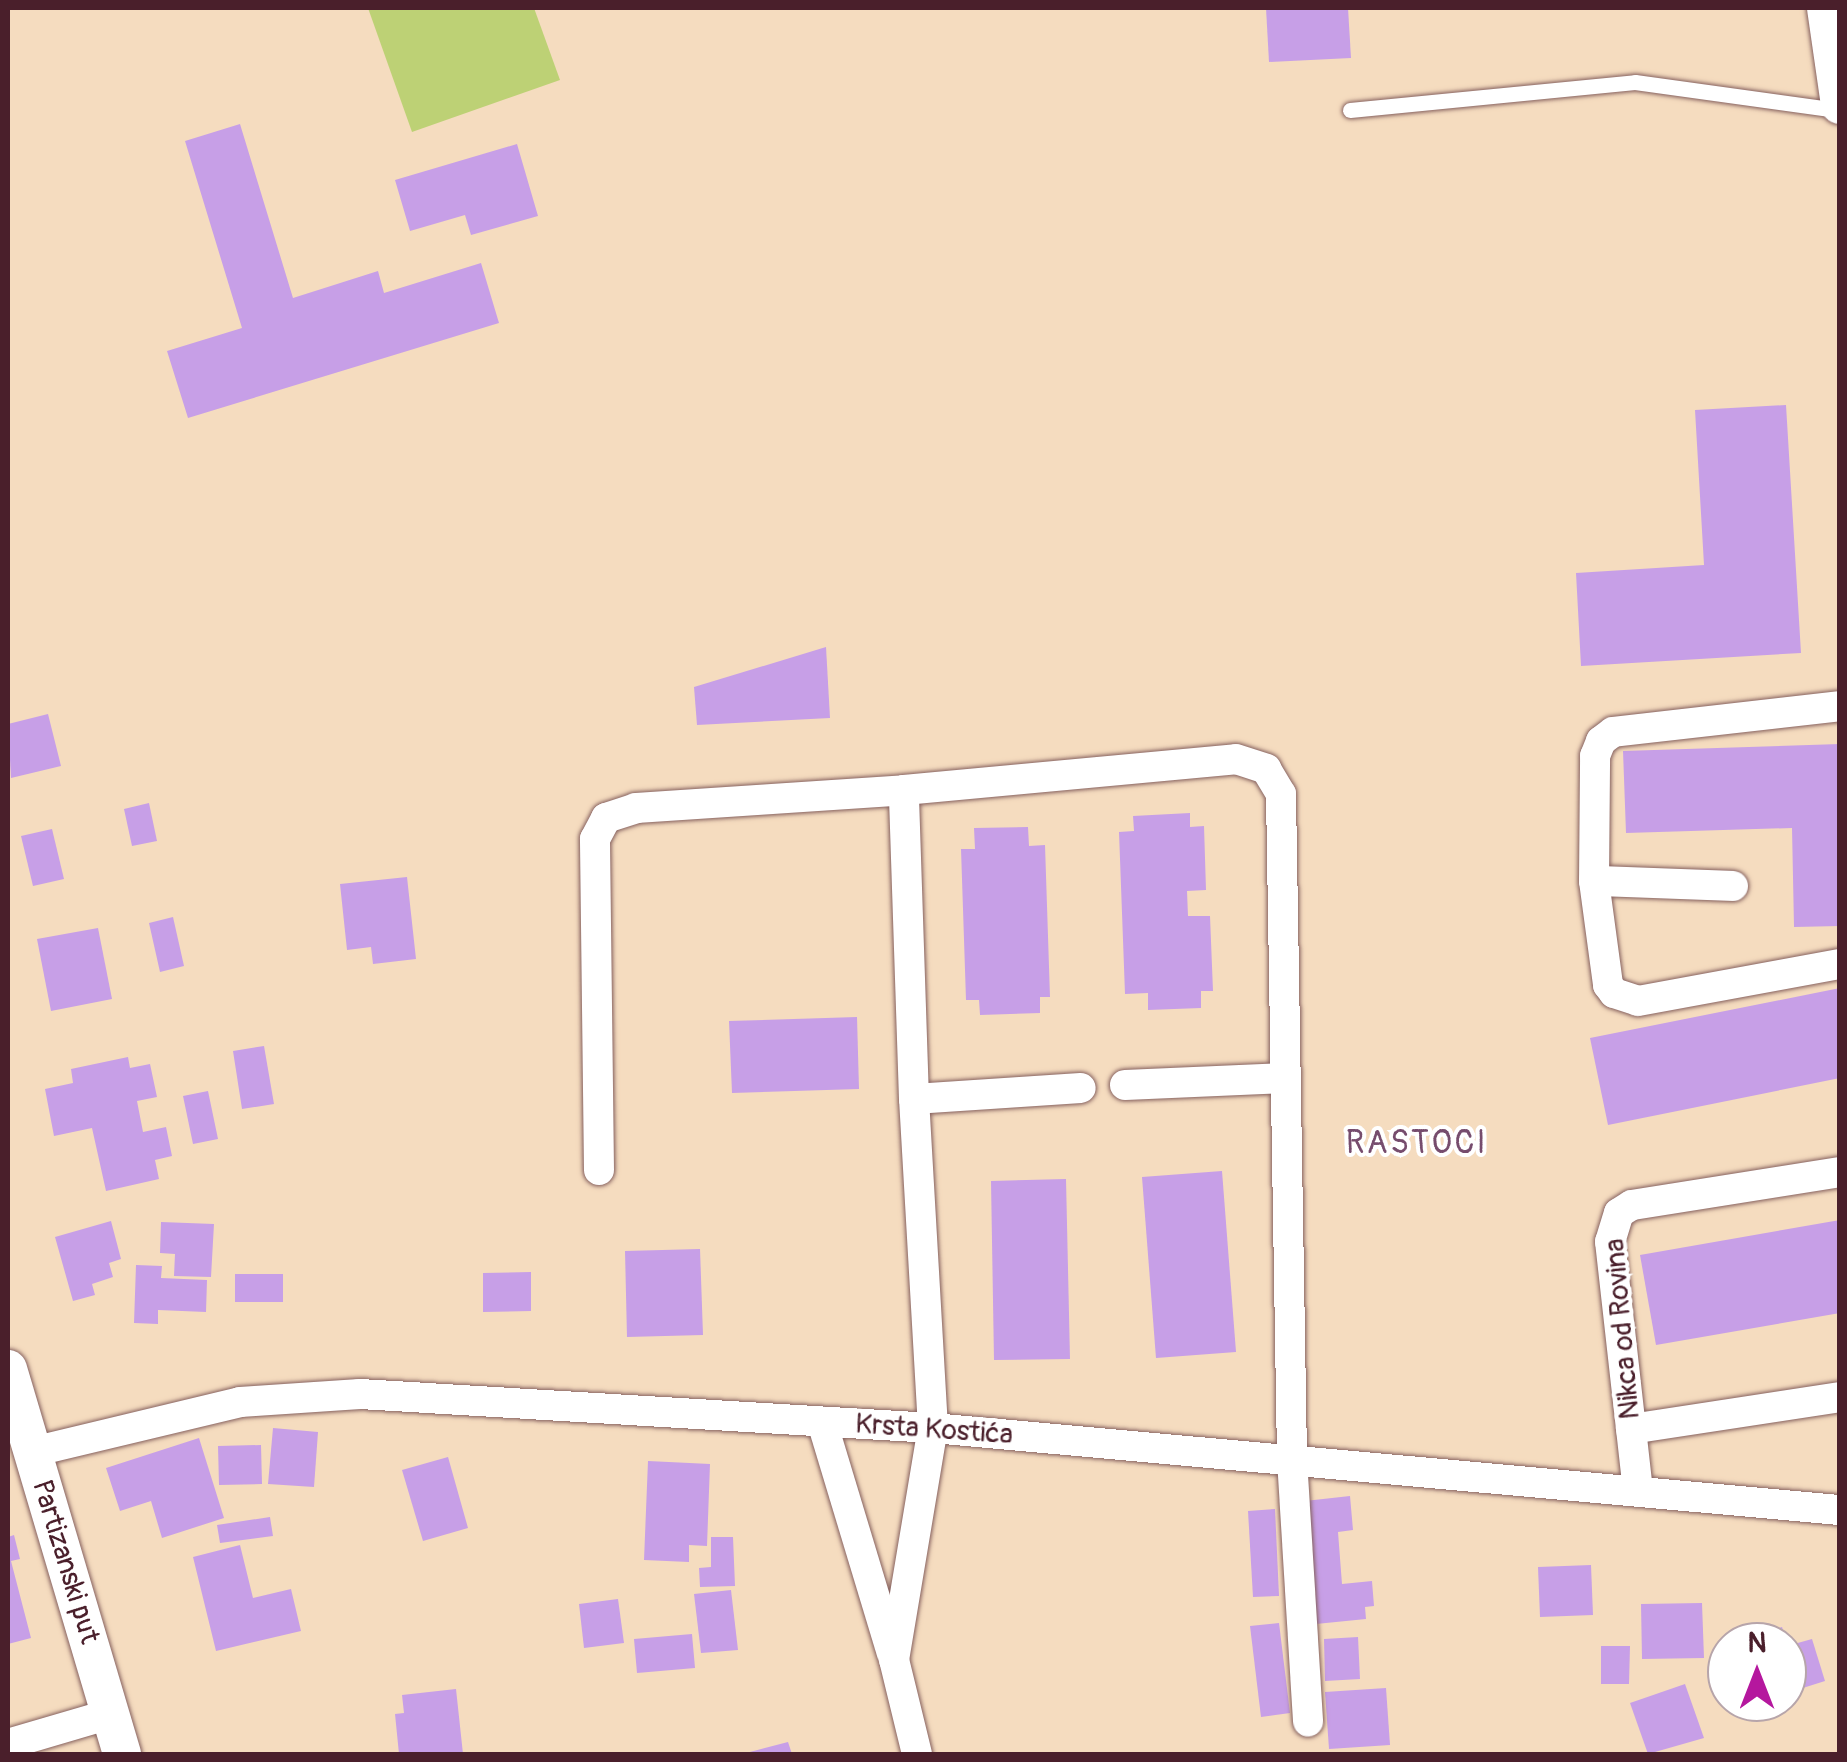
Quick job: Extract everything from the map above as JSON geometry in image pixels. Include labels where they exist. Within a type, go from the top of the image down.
[{"type":"street","points":[[1826,8],[1840,108]]},
{"type":"street","points":[[1840,706],[1613,732],[1601,740],[1596,756],[1594,882],[1608,984],[1622,998],[1638,1001],[1840,964]]},
{"type":"street","points":[[599,1170],[595,840],[606,818],[636,808],[904,790],[1236,759],[1266,768],[1281,794],[1292,1458],[1308,1722]]},
{"type":"street","points":[[894,1660],[932,1428],[914,1099],[904,790]]},
{"type":"street","points":[[1594,882],[1733,886]]},
{"type":"street","points":[[1125,1085],[1286,1078]]},
{"type":"street","points":[[914,1099],[1081,1088]]},
{"type":"street","name":"Nikca od Rovina","points":[[1638,1491],[1610,1242],[1619,1213],[1632,1205],[1840,1172]]},
{"type":"street","name":"Partizanski put","points":[[8,1369],[122,1754]]},
{"type":"street","name":"Krsta Kostića","points":[[32,1452],[240,1402],[360,1394],[932,1428],[1840,1510]]},
{"type":"street","points":[[1631,1429],[1840,1397]]},
{"type":"street","points":[[822,1422],[894,1660],[917,1754]]},
{"type":"street","points":[[8,1744],[110,1714]]},
{"type":"lane","points":[[1350,110],[1636,82],[1840,108]]},
{"type":"green space","points":[[368,8],[534,8],[560,80],[412,132]]},
{"type":"building","points":[[1266,8],[1348,8],[1351,58],[1269,62]]},
{"type":"building","points":[[240,124],[293,298],[378,271],[384,293],[481,263],[499,323],[188,418],[167,351],[242,328],[185,141]]},
{"type":"building","points":[[517,144],[538,216],[471,235],[465,215],[410,231],[395,180]]},
{"type":"building","points":[[1786,405],[1801,653],[1581,666],[1576,573],[1704,565],[1695,410]]},
{"type":"building","points":[[826,647],[830,718],[697,725],[694,687]]},
{"type":"building","points":[[48,714],[61,766],[11,778],[8,724]]},
{"type":"building","points":[[1840,744],[1840,926],[1794,927],[1792,828],[1626,833],[1623,751]]},
{"type":"building","points":[[149,803],[157,841],[132,846],[124,809]]},
{"type":"building","points":[[1190,813],[1190,827],[1204,826],[1206,890],[1187,891],[1188,916],[1210,916],[1213,991],[1201,991],[1201,1008],[1148,1010],[1148,993],[1125,994],[1119,832],[1134,831],[1133,816]]},
{"type":"building","points":[[1028,827],[1029,846],[1045,845],[1050,997],[1040,997],[1040,1013],[980,1015],[979,1000],[966,1000],[961,849],[975,849],[974,828]]},
{"type":"building","points":[[52,829],[64,879],[33,886],[21,836]]},
{"type":"building","points":[[407,877],[416,959],[373,964],[371,947],[347,950],[340,884]]},
{"type":"building","points":[[173,917],[184,966],[160,972],[149,923]]},
{"type":"building","points":[[98,928],[112,999],[51,1011],[37,939]]},
{"type":"building","points":[[1840,988],[1840,1078],[1608,1125],[1590,1038]]},
{"type":"building","points":[[857,1017],[859,1089],[732,1093],[729,1021]]},
{"type":"building","points":[[264,1046],[274,1104],[242,1109],[233,1051]]},
{"type":"building","points":[[128,1057],[130,1068],[150,1064],[157,1097],[137,1101],[143,1132],[166,1127],[172,1156],[155,1160],[159,1179],[106,1191],[92,1128],[54,1136],[45,1089],[73,1083],[71,1069]]},
{"type":"building","points":[[208,1091],[218,1139],[193,1144],[183,1096]]},
{"type":"building","points":[[1222,1171],[1236,1352],[1156,1358],[1142,1177]]},
{"type":"building","points":[[1066,1179],[1070,1359],[994,1360],[991,1181]]},
{"type":"building","points":[[1840,1220],[1840,1313],[1656,1345],[1640,1255]]},
{"type":"building","points":[[111,1221],[121,1259],[109,1263],[113,1277],[92,1284],[95,1295],[73,1301],[55,1237]]},
{"type":"building","points":[[161,1222],[214,1224],[211,1277],[174,1276],[175,1254],[160,1253]]},
{"type":"building","points":[[700,1249],[703,1335],[627,1337],[625,1251]]},
{"type":"building","points":[[136,1265],[162,1266],[161,1278],[207,1280],[206,1312],[158,1310],[158,1324],[134,1323]]},
{"type":"building","points":[[531,1272],[531,1311],[483,1312],[483,1273]]},
{"type":"building","points":[[235,1274],[283,1274],[283,1302],[235,1302]]},
{"type":"building","points":[[273,1428],[318,1432],[314,1487],[268,1484]]},
{"type":"building","points":[[199,1438],[224,1518],[162,1538],[151,1501],[120,1511],[106,1468]]},
{"type":"building","points":[[261,1445],[262,1484],[219,1485],[218,1446]]},
{"type":"building","points":[[448,1457],[468,1528],[423,1541],[402,1470]]},
{"type":"building","points":[[648,1461],[710,1464],[707,1546],[689,1545],[689,1562],[644,1560]]},
{"type":"building","points":[[1350,1496],[1353,1530],[1338,1532],[1342,1584],[1372,1581],[1374,1606],[1365,1607],[1366,1619],[1316,1624],[1305,1501]]},
{"type":"building","points":[[1275,1509],[1279,1596],[1253,1597],[1248,1511]]},
{"type":"building","points":[[270,1517],[273,1536],[220,1543],[217,1525]]},
{"type":"building","points":[[14,1535],[20,1559],[11,1561],[31,1638],[8,1644],[8,1537]]},
{"type":"building","points":[[711,1537],[733,1537],[735,1586],[700,1587],[699,1568],[711,1567]]},
{"type":"building","points":[[240,1545],[253,1598],[291,1589],[301,1631],[216,1651],[193,1557]]},
{"type":"building","points":[[1591,1565],[1593,1615],[1540,1617],[1538,1567]]},
{"type":"building","points":[[731,1590],[738,1650],[701,1653],[694,1594]]},
{"type":"building","points":[[618,1599],[624,1643],[584,1648],[579,1604]]},
{"type":"building","points":[[1702,1603],[1704,1658],[1642,1659],[1641,1604]]},
{"type":"building","points":[[1279,1623],[1290,1713],[1261,1717],[1250,1626]]},
{"type":"building","points":[[692,1634],[695,1668],[637,1673],[634,1639]]},
{"type":"building","points":[[1358,1637],[1360,1679],[1325,1681],[1324,1639]]},
{"type":"building","points":[[1812,1639],[1825,1681],[1807,1687],[1807,1640]]},
{"type":"building","points":[[1601,1646],[1630,1646],[1629,1684],[1601,1684]]},
{"type":"building","points":[[1685,1684],[1704,1738],[1648,1754],[1630,1703]]},
{"type":"building","points":[[1386,1688],[1390,1745],[1329,1749],[1325,1692]]},
{"type":"building","points":[[456,1689],[463,1754],[399,1754],[395,1714],[404,1713],[402,1695]]},
{"type":"building","points":[[788,1742],[792,1754],[746,1754],[746,1753]]},
{"type":"district","name":"RASTOCI","points":[[1417,1143]]}]
